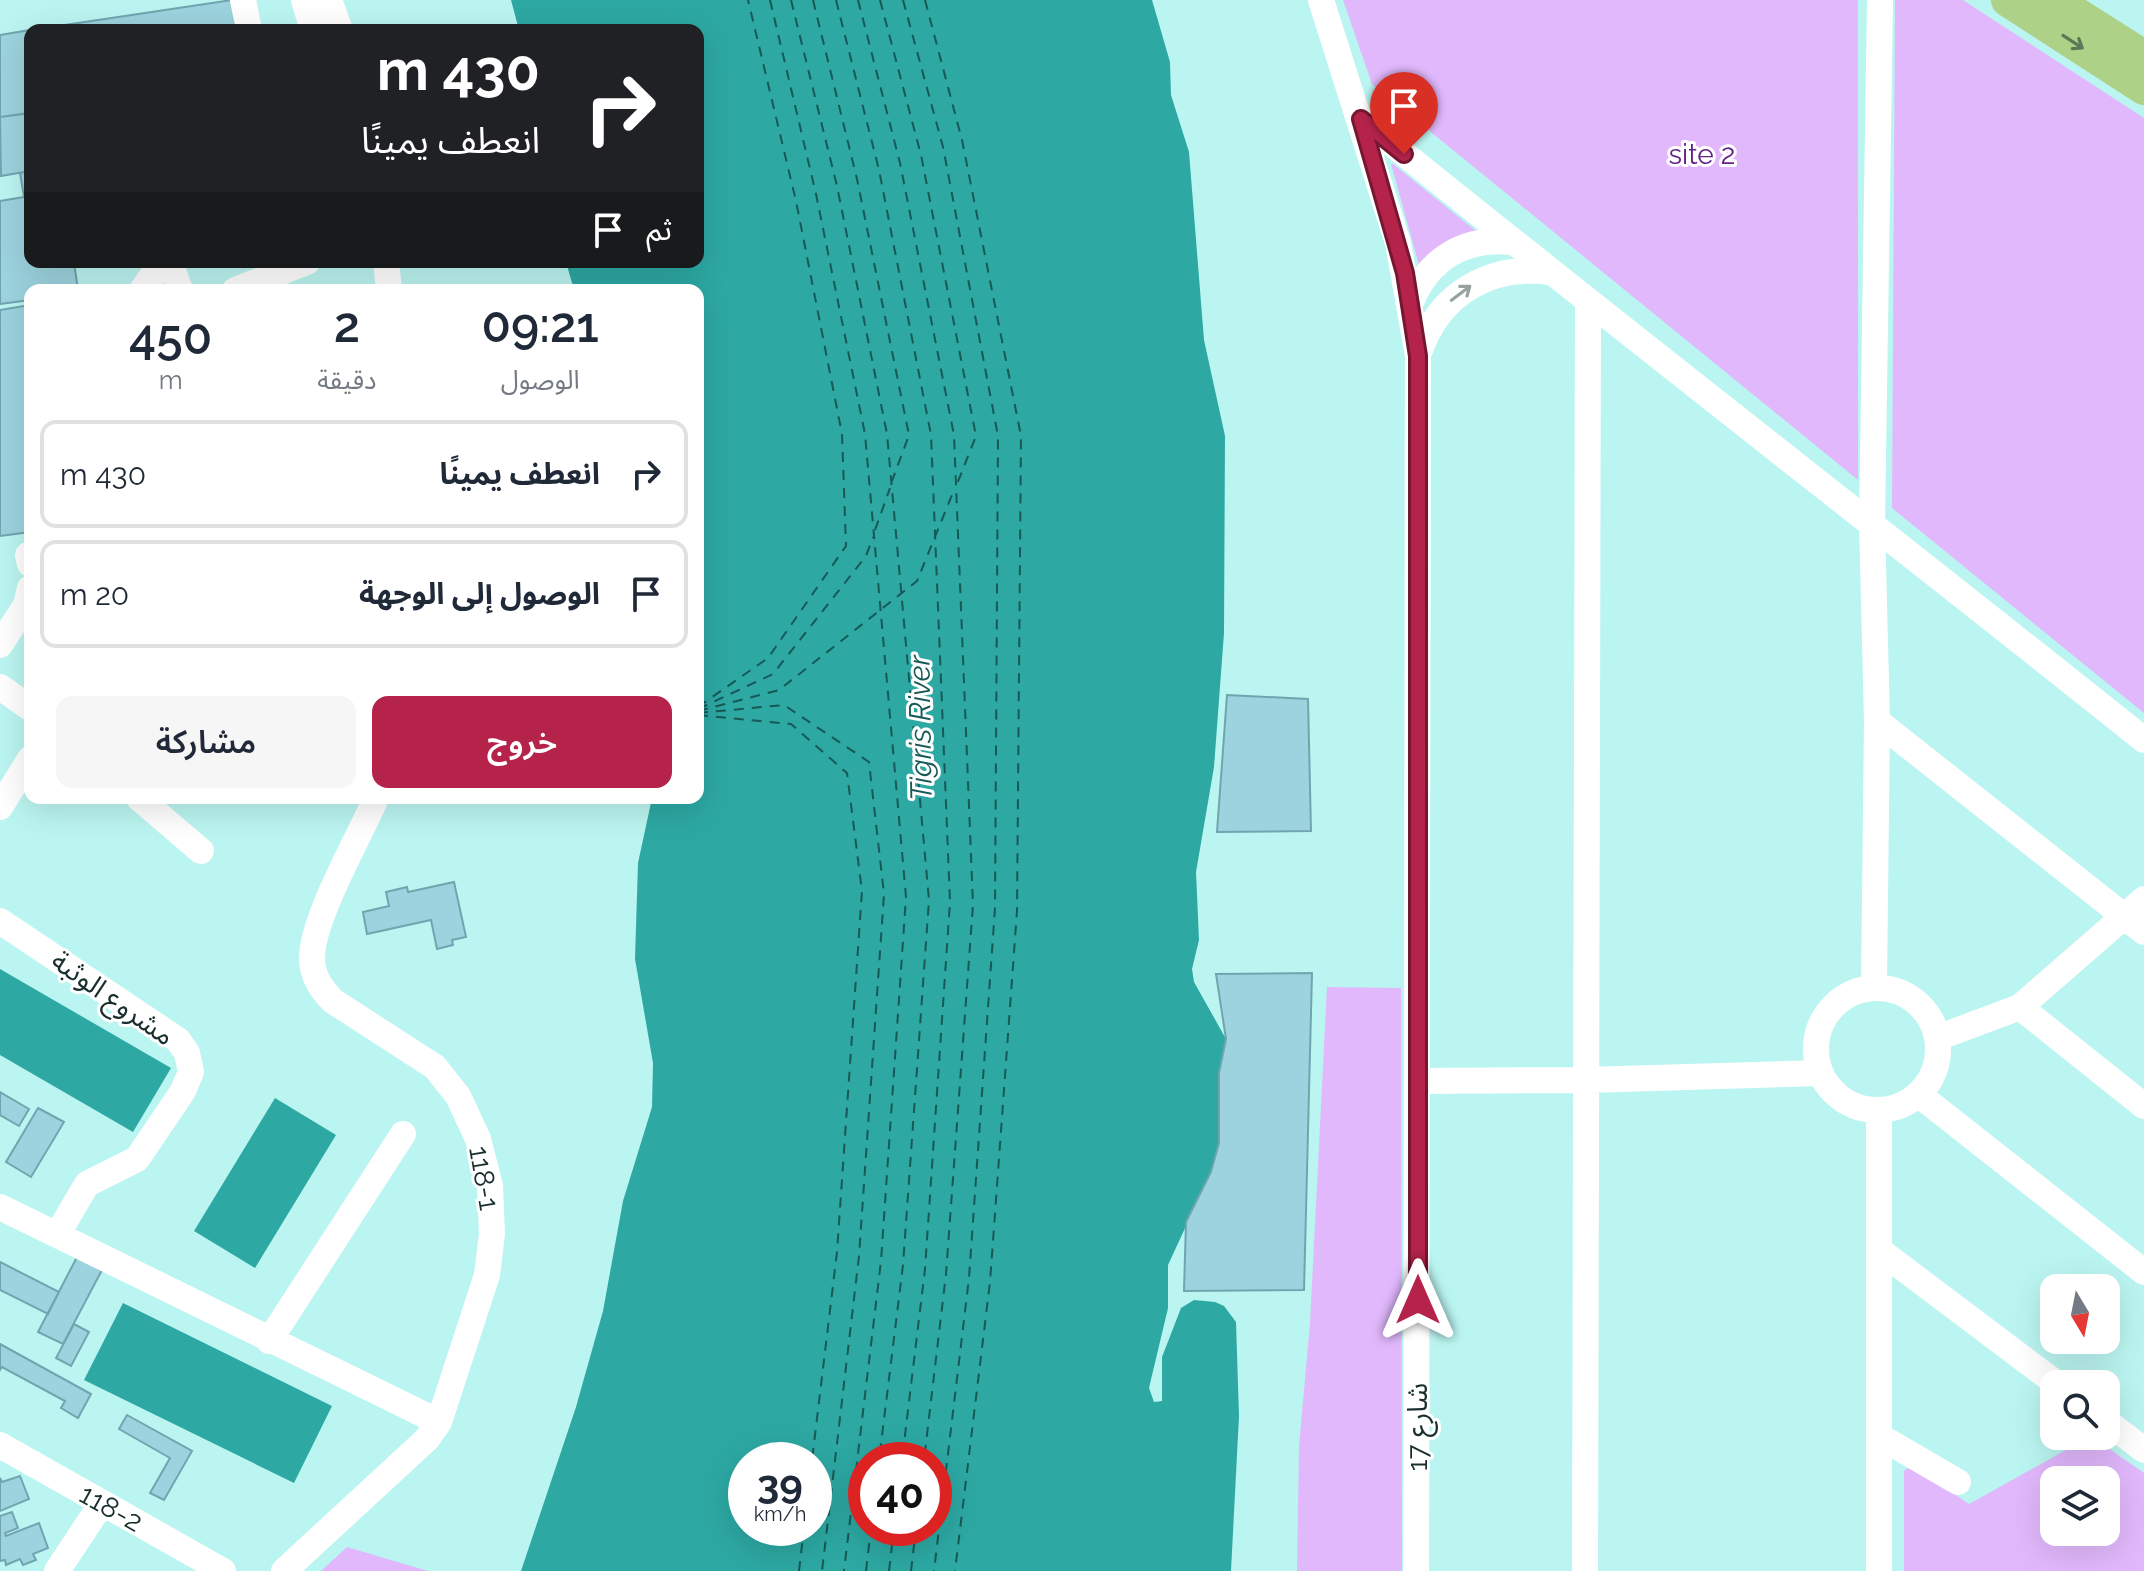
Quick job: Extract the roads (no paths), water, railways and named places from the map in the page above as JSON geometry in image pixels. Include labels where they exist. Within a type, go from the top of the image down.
[{"type":"main road","points":[[2008,0],[2144,88]]},
{"type":"main road","points":[[2054,0],[2144,57]]},
{"type":"street","points":[[243,0],[248,24]]},
{"type":"street","points":[[304,0],[311,24]]},
{"type":"street","points":[[329,0],[338,24]]},
{"type":"street","name":"شارع 17","points":[[1321,0],[1361,119],[1411,302],[1418,356],[1416,1571]]},
{"type":"street","points":[[1874,987],[1877,721],[1872,522],[1880,0]]},
{"type":"street","points":[[1361,119],[1588,303],[1872,522],[2144,740]]},
{"type":"street","points":[[1411,302],[1426,274],[1450,252],[1480,241],[1512,242]]},
{"type":"street","points":[[250,284],[292,268]]},
{"type":"street","points":[[1418,356],[1433,320],[1459,292],[1494,274],[1513,270],[1551,272]]},
{"type":"street","points":[[1585,1571],[1588,303]]},
{"type":"street","points":[[0,645],[24,608]]},
{"type":"street","points":[[0,687],[24,704]]},
{"type":"street","points":[[1877,721],[2138,917],[2020,1007],[1937,1038]]},
{"type":"street","points":[[0,807],[24,769]]},
{"type":"street","points":[[146,804],[201,851]]},
{"type":"street","name":"118-1","points":[[284,1571],[427,1439],[439,1422],[487,1275],[492,1234],[490,1186],[478,1139],[458,1096],[435,1067],[333,1001],[321,989],[313,965],[317,931],[373,804]]},
{"type":"street","name":"مشروع الوثبة","points":[[0,921],[178,1040],[187,1053],[191,1072],[183,1091],[137,1159],[87,1184],[57,1235]]},
{"type":"street","points":[[1874,987],[1896,991],[1915,1001],[1930,1018],[1937,1038],[1937,1059],[1930,1078],[1918,1094],[1900,1105],[1879,1110],[1855,1106],[1834,1093],[1820,1073],[1816,1044],[1825,1016],[1838,1001],[1855,991],[1874,987]]},
{"type":"street","points":[[2020,1007],[2144,1106]]},
{"type":"street","points":[[1419,1081],[1820,1073]]},
{"type":"street","points":[[1918,1094],[2144,1272]]},
{"type":"street","points":[[1879,1110],[1879,1571]]},
{"type":"street","points":[[269,1341],[403,1134]]},
{"type":"street","points":[[0,1207],[439,1422]]},
{"type":"street","points":[[1879,1250],[2040,1371]]},
{"type":"street","points":[[2120,1432],[2144,1450]]},
{"type":"street","points":[[1879,1436],[1958,1482]]},
{"type":"street","name":"118-2","points":[[0,1445],[223,1571]]},
{"type":"street","points":[[57,1571],[102,1503]]},
{"type":"water","name":"Tigris River","points":[[511,0],[1152,0],[1170,62],[1171,95],[1189,152],[1204,340],[1225,436],[1224,633],[1214,767],[1196,872],[1199,940],[1192,969],[1194,982],[1226,1039],[1219,1073],[1219,1143],[1211,1172],[1168,1265],[1168,1308],[1149,1388],[1154,1402],[1162,1401],[1162,1357],[1181,1308],[1194,1300],[1224,1306],[1236,1322],[1239,1416],[1231,1571],[521,1571],[576,1407],[603,1311],[623,1201],[652,1107],[653,1063],[635,959],[638,863],[651,804],[704,804],[704,284],[572,284],[568,268],[704,268],[704,24],[517,24]]},
{"type":"water","points":[[0,969],[171,1068],[133,1132],[0,1055]]},
{"type":"water","points":[[275,1098],[336,1135],[255,1268],[194,1231]]},
{"type":"water","points":[[123,1303],[332,1406],[294,1483],[84,1380]]},
{"type":"park label","name":"site 2","points":[[1702,154]]}]
